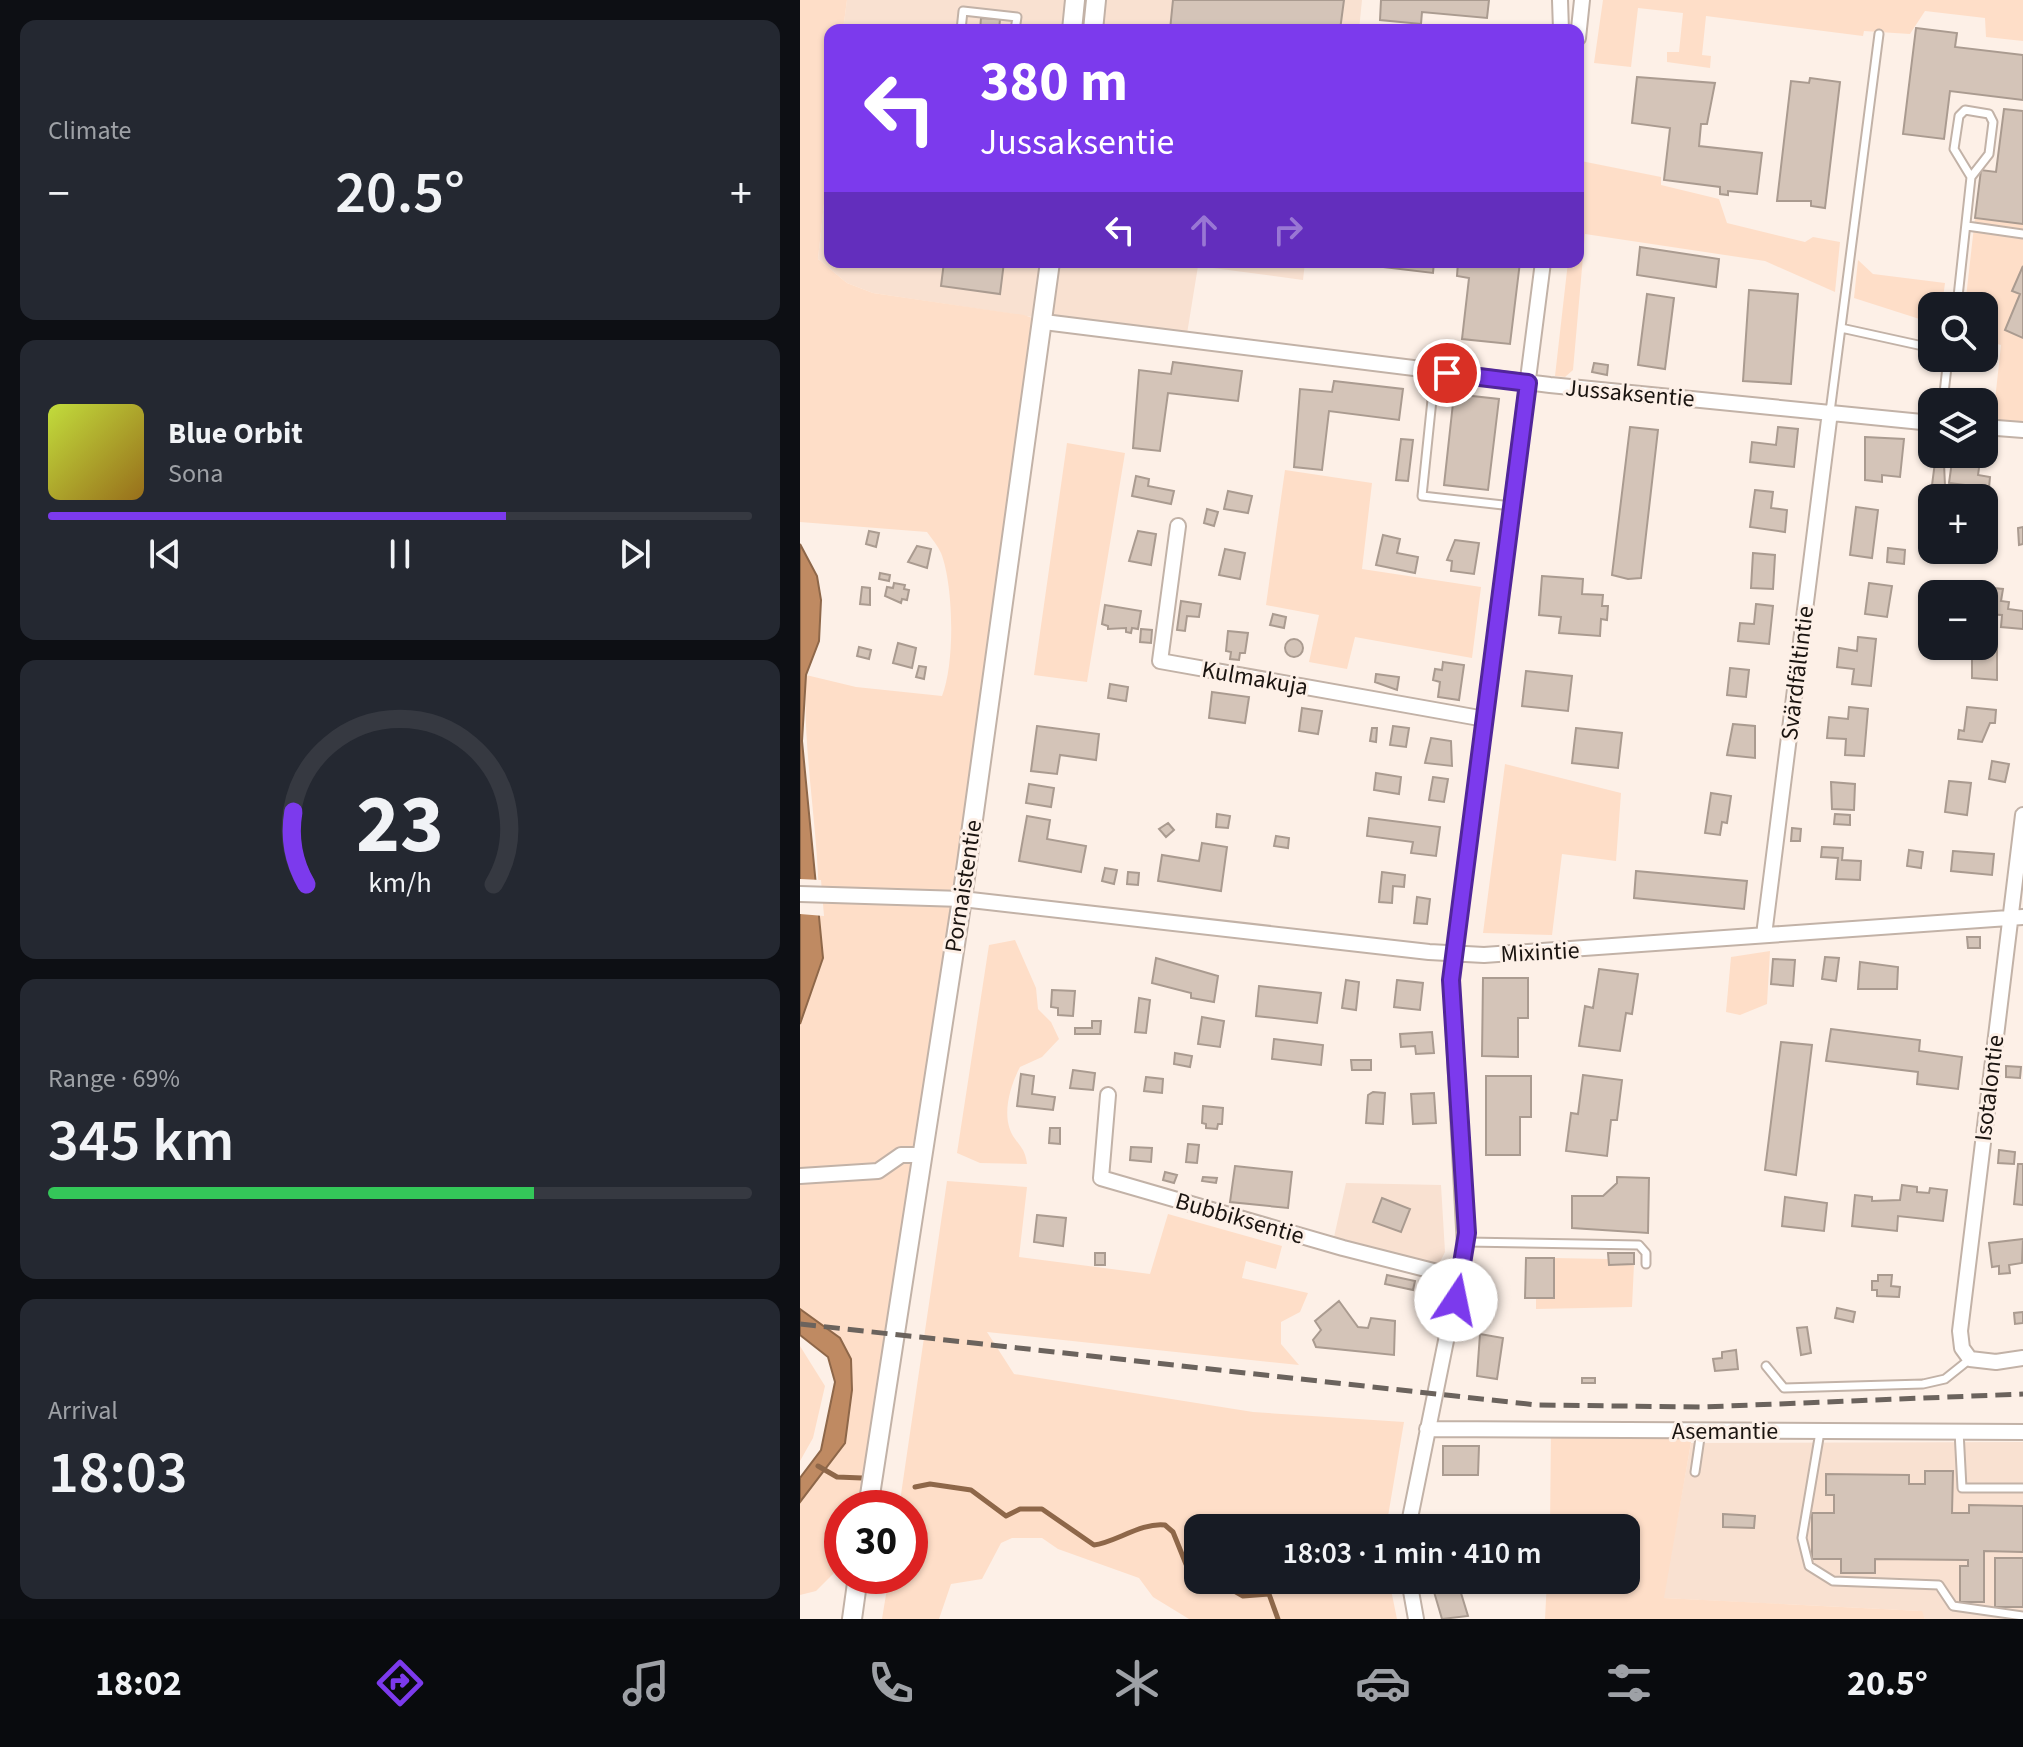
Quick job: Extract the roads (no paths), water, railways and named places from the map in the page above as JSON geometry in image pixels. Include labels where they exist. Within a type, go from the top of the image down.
[{"type":"street","points":[[1073,24],[1075,0]]},
{"type":"street","points":[[1094,24],[1096,0]]},
{"type":"street","points":[[1560,0],[1561,24]]},
{"type":"street","points":[[1579,24],[1582,0]]},
{"type":"street","name":"Pornaistentie","points":[[871,1490],[920,1155],[962,899],[1049,268]]},
{"type":"street","points":[[1411,1514],[1466,1242],[1451,980],[1542,268]]},
{"type":"street","name":"Jussaksentie","points":[[1044,322],[1528,383],[1918,421]]},
{"type":"street","name":"Svärdfältintie","points":[[1764,935],[1830,412]]},
{"type":"street","points":[[1998,428],[2023,430]]},
{"type":"street","name":"Kulmakuja","points":[[1178,526],[1160,661],[1485,719]]},
{"type":"street","name":"Isotalontie","points":[[1970,1359],[1962,1348],[1960,1331],[2016,916],[2023,815]]},
{"type":"street","name":"Mixintie","points":[[800,894],[962,899],[1455,954],[1514,955],[2016,916]]},
{"type":"street","name":"Bubbiksentie","points":[[1108,1095],[1101,1178],[1343,1248],[1461,1278]]},
{"type":"street","points":[[800,1176],[878,1171],[901,1155],[920,1155]]},
{"type":"street","points":[[1970,1359],[1996,1362],[2023,1358]]},
{"type":"street","name":"Asemantie","points":[[1427,1429],[2023,1432]]},
{"type":"street","points":[[852,1619],[855,1594]]},
{"type":"street","points":[[1412,1594],[1416,1619]]},
{"type":"lane","points":[[962,24],[963,11],[1017,17],[1016,24]]},
{"type":"lane","points":[[1830,412],[1879,34]]},
{"type":"lane","points":[[1959,292],[1971,177],[1989,154],[1993,122],[1989,114],[1965,110],[1959,116],[1954,149],[1971,177]]},
{"type":"lane","points":[[1967,226],[2023,234]]},
{"type":"lane","points":[[1841,328],[1918,345]]},
{"type":"lane","points":[[1435,371],[1422,496],[1512,506]]},
{"type":"lane","points":[[1584,950],[1585,934]]},
{"type":"lane","points":[[1466,1242],[1639,1245],[1646,1253],[1646,1264]]},
{"type":"lane","points":[[1766,1366],[1784,1388],[1923,1384],[1945,1379],[1970,1359]]},
{"type":"lane","points":[[1695,1472],[1701,1431]]},
{"type":"lane","points":[[1959,1431],[1962,1488],[2023,1488]]},
{"type":"lane","points":[[1820,1432],[1802,1538],[1809,1566],[1833,1581],[1939,1585],[1953,1606],[2023,1616]]},
{"type":"waterway","points":[[818,1466],[837,1477],[862,1478]]},
{"type":"waterway","points":[[915,1487],[930,1484],[971,1490],[1006,1516],[1020,1509],[1042,1509],[1094,1545],[1138,1529],[1165,1525],[1173,1532],[1190,1574],[1199,1584],[1211,1590],[1229,1588],[1243,1596],[1269,1594],[1278,1619]]},
{"type":"railway","points":[[800,1324],[1537,1405],[1703,1407],[2023,1394]]}]
